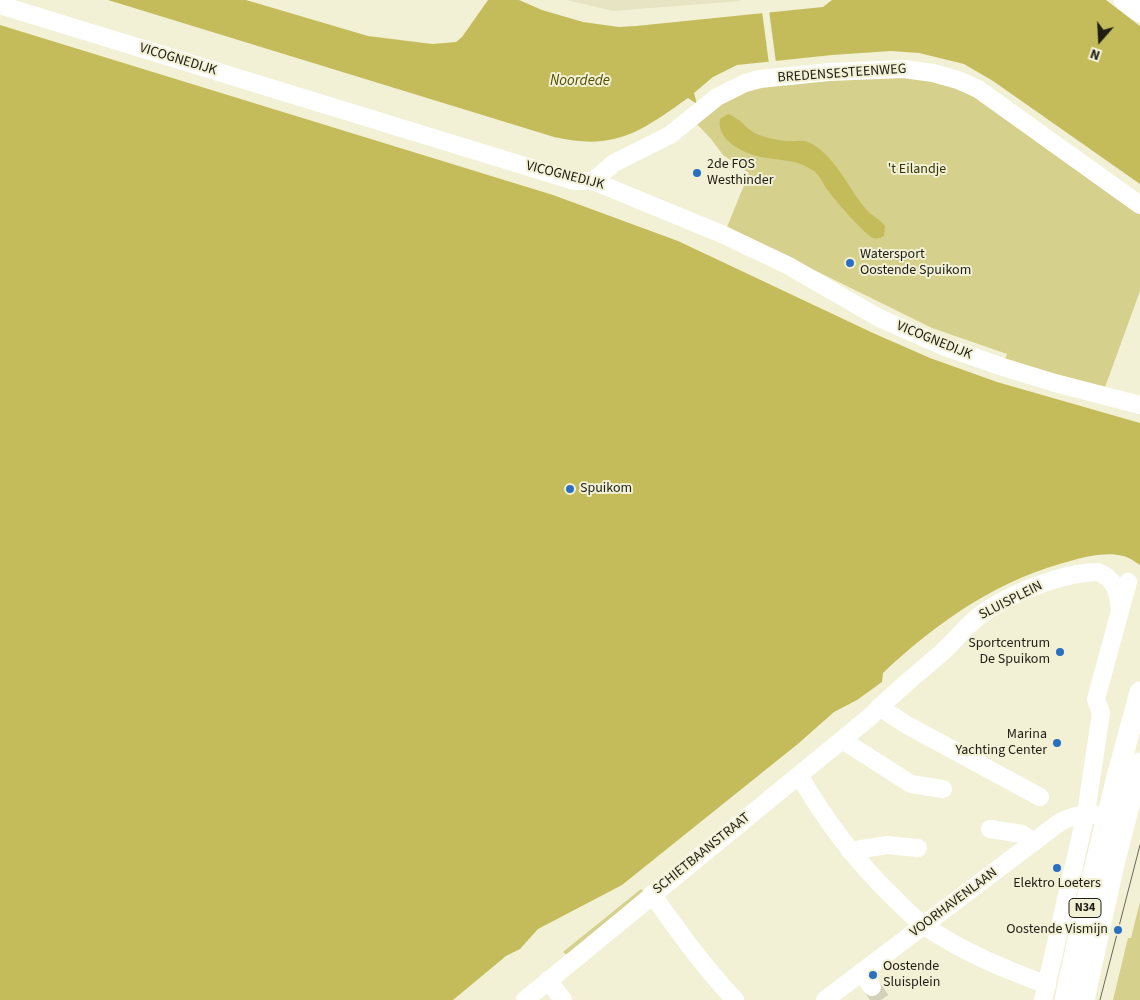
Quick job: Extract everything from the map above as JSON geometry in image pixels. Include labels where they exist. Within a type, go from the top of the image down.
[{"type":"main road","points":[[1124,0],[1140,12]]},
{"type":"main road","name":"N34","points":[[1084,1000],[1116,818],[1118,773],[1140,692]]},
{"type":"main road","name":"N34","points":[[1066,1000],[1085,908],[1116,818],[1140,763]]},
{"type":"street","name":"VICOGNEDIJK","points":[[0,5],[574,181],[593,181],[724,234],[789,266],[879,318],[945,347],[1003,368],[1140,405]]},
{"type":"street","name":"BREDENSESTEENWEG","points":[[593,181],[614,163],[670,135],[717,97],[745,83],[760,79],[829,72],[904,69],[934,73],[958,80],[978,89],[1140,206]]},
{"type":"street","name":"SLUISPLEIN","points":[[879,707],[940,654],[972,622],[993,607],[1028,589],[1059,578],[1097,572],[1110,580],[1116,587],[1120,611]]},
{"type":"street","points":[[800,775],[818,808],[850,851],[870,874],[924,925],[963,949],[1006,970],[1045,993],[1086,813],[1101,713],[1096,699],[1128,582]]},
{"type":"street","points":[[879,707],[908,725],[1040,797]]},
{"type":"street","name":"SCHIETBAANSTRAAT","points":[[525,1000],[652,894],[800,775],[879,707]]},
{"type":"street","points":[[842,740],[911,784],[943,788]]},
{"type":"street","points":[[1086,813],[1116,818]]},
{"type":"street","name":"VOORHAVENLAAN","points":[[824,1000],[1060,822],[1072,816],[1086,813]]},
{"type":"street","points":[[990,829],[1022,834],[1034,842]]},
{"type":"street","points":[[850,851],[887,845],[918,848]]},
{"type":"street","points":[[652,894],[691,949],[735,1000]]},
{"type":"street","points":[[861,972],[872,987]]},
{"type":"street","points":[[548,980],[563,1000]]},
{"type":"shaded area","points":[[566,0],[740,0],[740,1],[613,11]]},
{"type":"green space","name":"'t Eilandje","points":[[881,74],[963,86],[1140,211],[1140,291],[1104,390],[1004,362],[1007,354],[932,328],[727,227],[749,173],[723,155],[695,122],[724,97],[755,84]]},
{"type":"green space","points":[[641,889],[643,891],[567,955],[563,952]]},
{"type":"green space","points":[[1140,902],[1140,1000],[1113,1000],[1128,938],[1131,938]]},
{"type":"water","name":"Noordede","points":[[108,0],[246,0],[368,36],[432,44],[456,42],[462,37],[488,0],[519,0],[542,10],[583,22],[619,27],[823,7],[832,0],[1106,0],[1140,26],[1140,184],[993,81],[964,64],[919,53],[891,51],[737,65],[713,77],[694,93],[697,104],[688,98],[641,129],[626,136],[594,142],[575,141],[554,137]]},
{"type":"water","name":"Spuikom","points":[[0,25],[553,195],[678,241],[930,358],[997,382],[1140,423],[1140,565],[1127,557],[1111,554],[1080,559],[1047,568],[1021,578],[971,604],[948,619],[904,654],[883,673],[882,682],[857,700],[834,712],[799,743],[622,885],[538,929],[520,949],[506,956],[453,1000],[0,1000]]},
{"type":"water","points":[[728,114],[737,118],[751,131],[759,135],[785,141],[805,141],[817,147],[833,162],[867,210],[885,226],[884,236],[873,238],[868,235],[848,215],[826,188],[819,176],[812,170],[790,161],[764,158],[751,154],[731,144],[722,133],[720,126],[720,119]]},
{"type":"pier","points":[[769,10],[776,63],[769,64],[762,11]]},
{"type":"tunnel","points":[[872,987],[881,1000]]},
{"type":"tram line","points":[[1100,1000],[1140,845]]},
{"type":"place","name":"2de FOS Westhinder","points":[[697,173]]},
{"type":"place","name":"Watersport Oostende Spuikom","points":[[850,263]]},
{"type":"place","name":"Spuikom","points":[[570,489]]},
{"type":"place","name":"Sportcentrum De Spuikom","points":[[1060,652]]},
{"type":"place","name":"Marina Yachting Center","points":[[1057,743]]},
{"type":"place","name":"Elektro Loeters","points":[[1057,868]]},
{"type":"place","name":"Oostende Vismijn","points":[[1118,930]]},
{"type":"place","name":"Oostende Sluisplein","points":[[873,975]]}]
